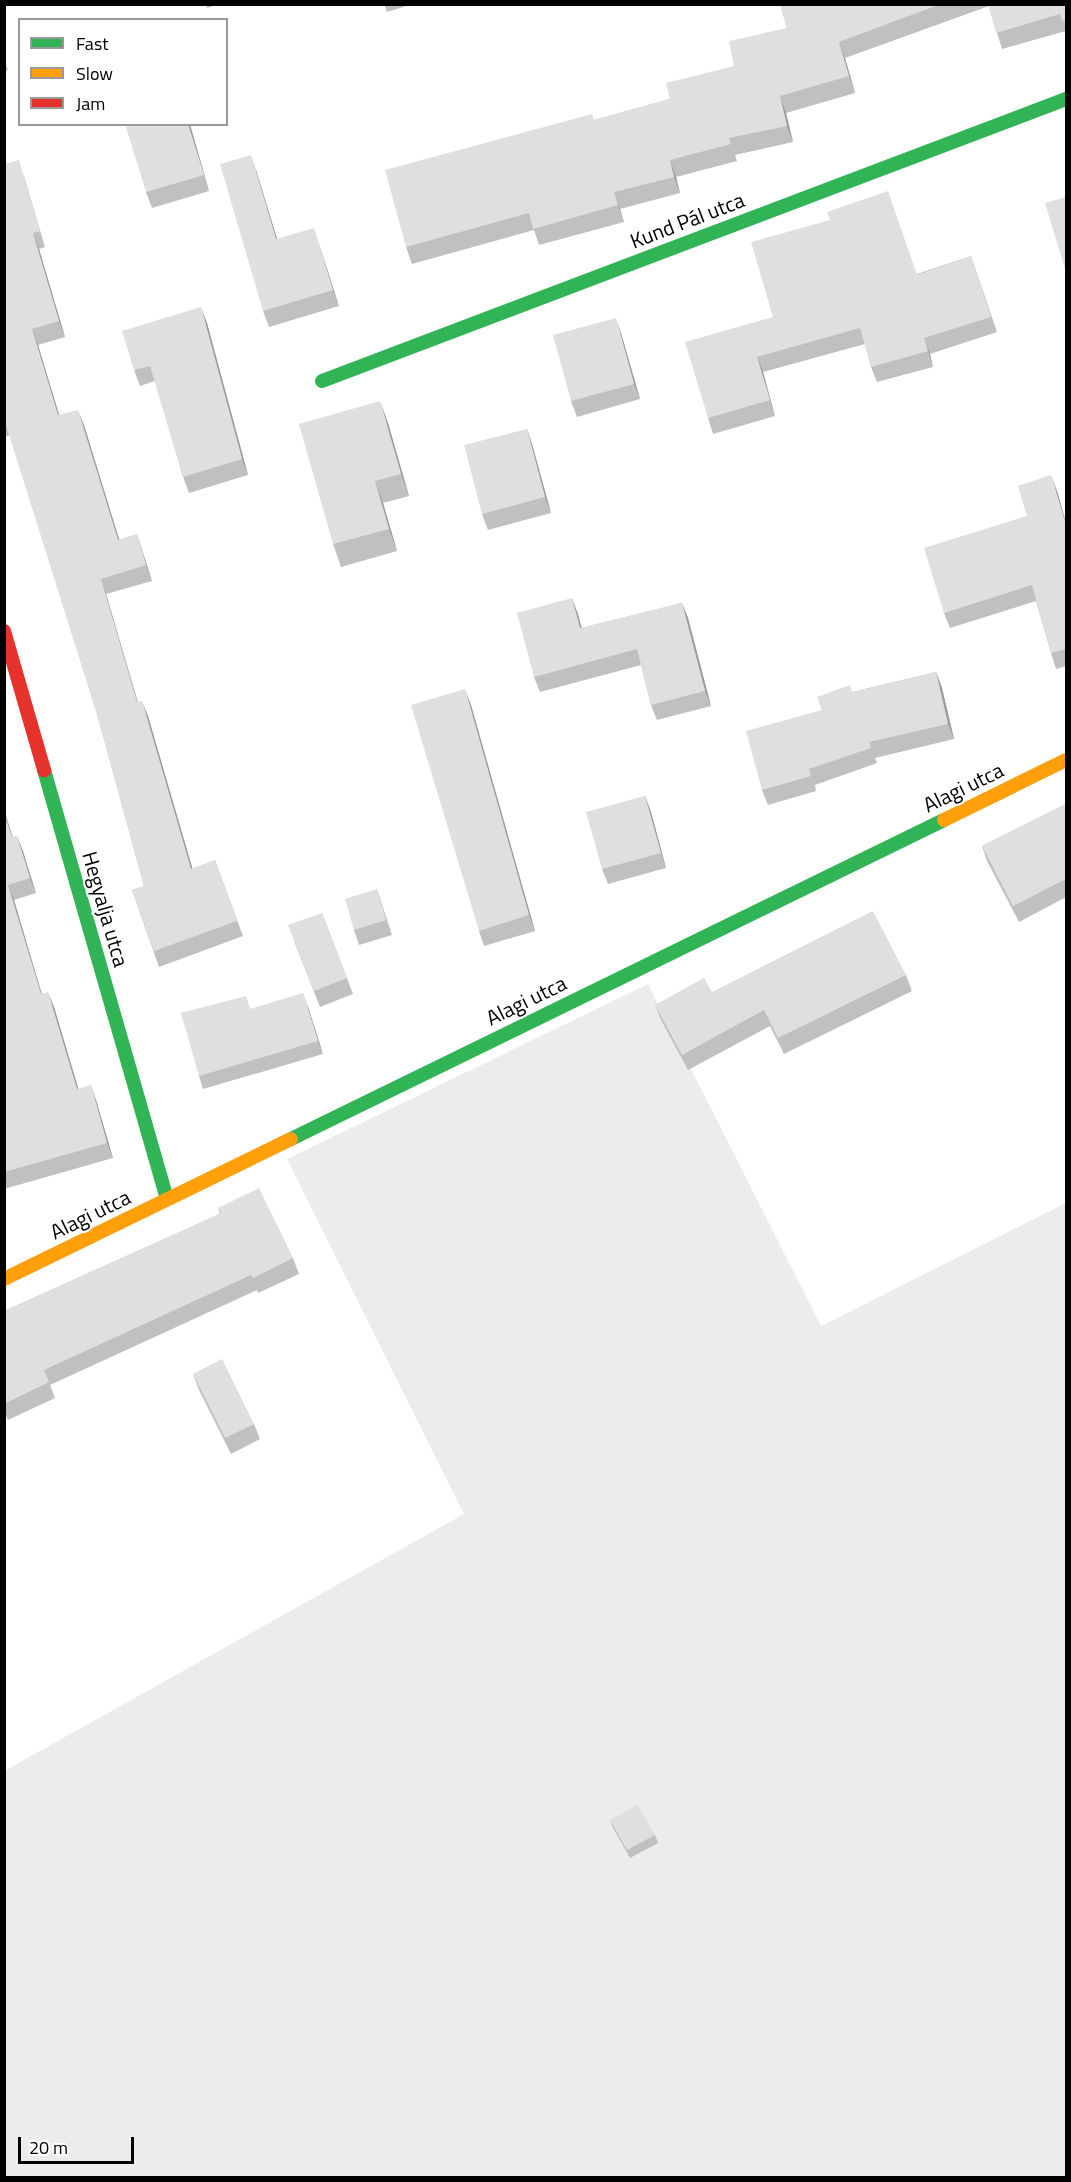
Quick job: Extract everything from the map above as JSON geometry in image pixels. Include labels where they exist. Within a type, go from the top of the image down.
[{"type":"street","name":"Kund Pál utca","points":[[322,381],[1066,99]]},
{"type":"street","name":"Hegyalja utca","points":[[4,631],[167,1199]]},
{"type":"street","name":"Alagi utca","points":[[4,1279],[1066,760]]},
{"type":"shaded area","points":[[648,984],[821,1326],[1066,1203],[1066,2177],[5,2177],[4,1771],[464,1514],[287,1159]]},
{"type":"building","points":[[780,4],[941,4],[839,42],[849,76],[780,96],[787,126],[729,138],[731,144],[670,160],[674,177],[614,192],[618,205],[533,229],[529,213],[406,247],[385,170],[592,114],[594,120],[670,99],[666,83],[734,66],[729,41],[787,28]]},
{"type":"building","points":[[988,4],[1066,4],[1066,19],[1062,21],[1060,14],[996,33]]},
{"type":"building","points":[[189,126],[204,175],[146,192],[126,127]]},
{"type":"building","points":[[251,155],[276,239],[314,228],[333,290],[263,311],[220,164]]},
{"type":"building","points":[[19,160],[40,231],[33,233],[59,321],[32,329],[58,415],[78,410],[118,540],[137,534],[146,565],[101,579],[137,702],[142,701],[191,869],[215,860],[237,921],[154,951],[132,890],[144,886],[97,714],[4,419],[4,164]]},
{"type":"building","points":[[888,191],[917,275],[971,256],[991,317],[924,338],[928,351],[871,367],[860,328],[757,357],[770,400],[708,418],[685,342],[773,317],[751,242],[830,220],[827,212]]},
{"type":"building","points":[[1066,197],[1066,272],[1045,203]]},
{"type":"building","points":[[201,307],[242,459],[183,477],[150,366],[134,370],[122,331]]},
{"type":"building","points":[[616,318],[634,384],[571,401],[553,335]]},
{"type":"building","points":[[380,401],[401,474],[375,481],[389,529],[333,544],[299,424]]},
{"type":"building","points":[[527,429],[545,497],[482,514],[464,445]]},
{"type":"building","points":[[1051,475],[1066,525],[1066,649],[1051,653],[1032,585],[944,613],[924,548],[1027,516],[1018,486]]},
{"type":"building","points":[[572,598],[580,628],[682,603],[705,691],[651,705],[637,649],[534,677],[517,613]]},
{"type":"building","points":[[936,672],[948,724],[869,742],[871,748],[809,769],[811,776],[762,790],[746,731],[822,710],[817,697],[850,685],[852,692]]},
{"type":"building","points":[[465,689],[529,915],[479,931],[411,705]]},
{"type":"building","points":[[645,796],[661,853],[602,869],[586,812]]},
{"type":"building","points":[[1066,804],[1066,879],[1013,906],[982,846]]},
{"type":"building","points":[[4,813],[12,837],[17,836],[30,878],[8,885],[41,994],[48,992],[77,1089],[91,1085],[107,1143],[4,1172]]},
{"type":"building","points":[[377,889],[386,920],[354,930],[345,899]]},
{"type":"building","points":[[873,911],[906,975],[778,1038],[764,1010],[682,1055],[655,1005],[704,978],[712,992]]},
{"type":"building","points":[[322,913],[347,978],[314,991],[288,925]]},
{"type":"building","points":[[303,993],[318,1041],[199,1076],[181,1013],[246,996],[250,1009]]},
{"type":"building","points":[[259,1188],[293,1258],[253,1278],[251,1275],[44,1370],[49,1382],[4,1404],[4,1311],[221,1213],[218,1208]]},
{"type":"building","points":[[222,1359],[254,1424],[225,1438],[193,1374]]},
{"type":"building","points":[[638,1805],[655,1835],[627,1850],[610,1820]]},
{"type":"traffic: fast","points":[[322,381],[1066,99]]},
{"type":"traffic: fast","points":[[44,770],[167,1199]]},
{"type":"traffic: fast","points":[[291,1139],[944,820]]},
{"type":"traffic: slow","points":[[944,820],[1066,760]]},
{"type":"traffic: slow","points":[[4,1279],[291,1139]]},
{"type":"traffic: jam","points":[[4,631],[44,770]]}]
